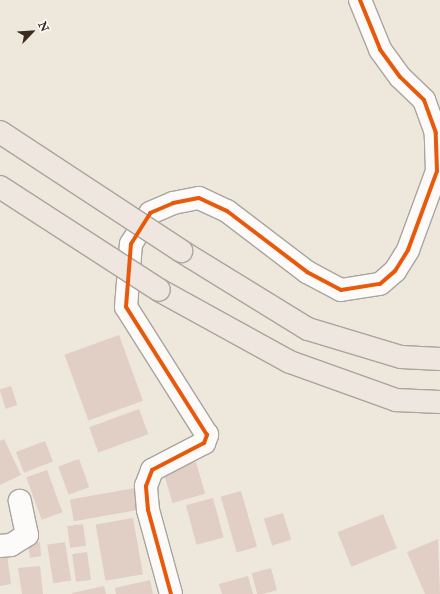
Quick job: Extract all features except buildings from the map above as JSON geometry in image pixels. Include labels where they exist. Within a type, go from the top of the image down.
[{"type":"highway","points":[[0,132],[181,251],[308,330],[401,357],[440,359]]},
{"type":"highway","points":[[0,187],[159,290],[290,362],[396,400],[440,402]]},
{"type":"street","points":[[171,594],[148,510],[146,486],[152,470],[204,443],[207,436],[126,306],[131,244],[150,213],[173,203],[199,198],[226,212],[307,272],[341,290],[380,284],[395,271],[408,250],[437,171],[436,133],[424,100],[400,77],[380,49],[360,0]]},
{"type":"street","points":[[0,546],[11,545],[26,535],[20,501]]},
{"type":"cycle path","points":[[171,594],[148,510],[146,486],[152,470],[204,443],[207,435],[126,307],[131,244],[150,213],[173,203],[199,198],[227,211],[307,272],[341,290],[380,284],[395,271],[408,250],[437,171],[436,133],[424,100],[400,77],[380,49],[360,0]]}]
